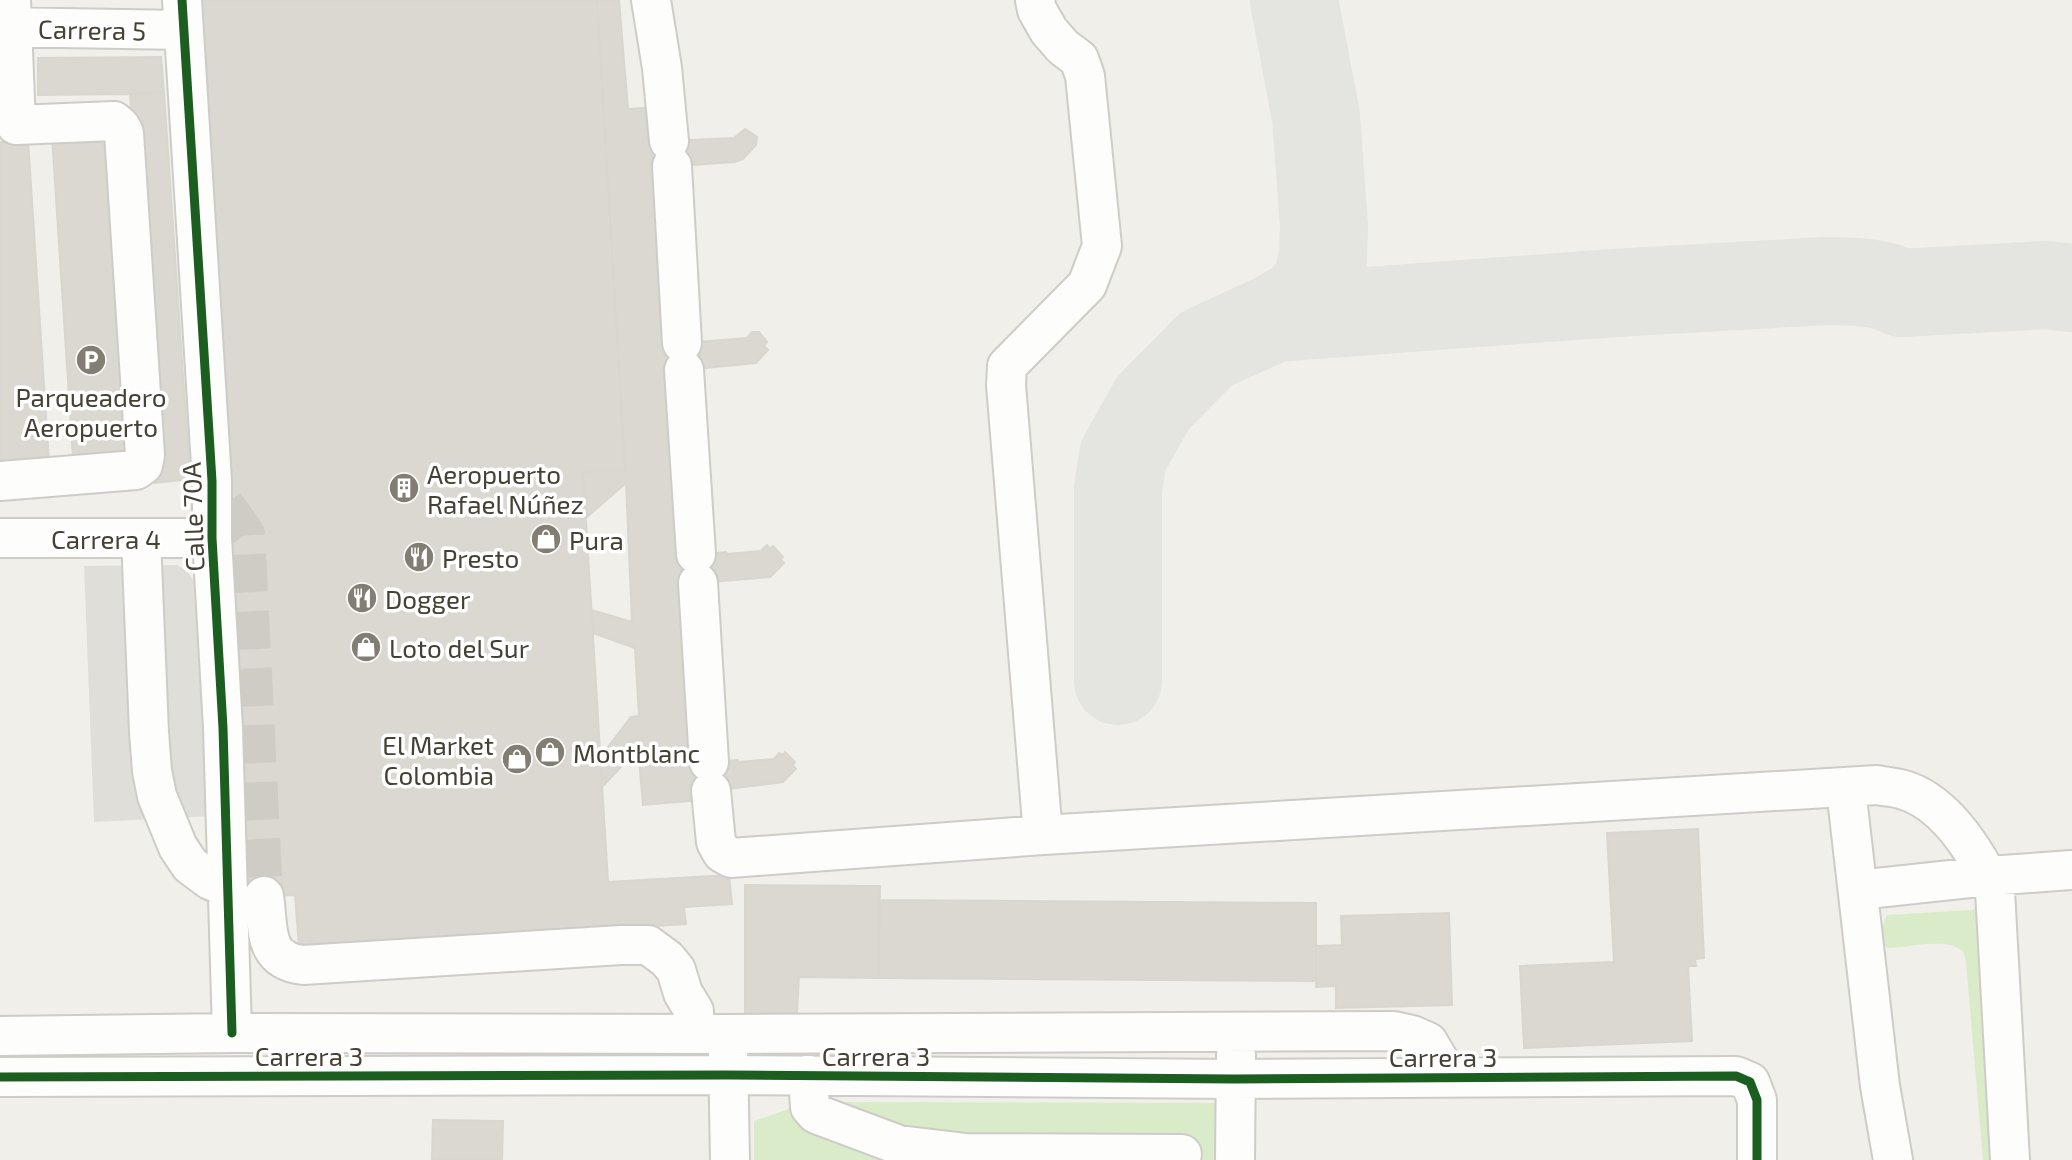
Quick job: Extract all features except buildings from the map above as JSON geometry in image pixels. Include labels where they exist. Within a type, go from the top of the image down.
[{"type":"street","points":[[651,0],[662,68],[670,154],[710,777],[716,842],[722,853],[732,858],[1043,835],[1846,789],[1877,785],[1906,790],[1930,804],[1952,823],[1978,857],[1995,891],[2010,1160]]},
{"type":"street","points":[[1035,0],[1037,10],[1049,31],[1063,47],[1079,59],[1085,76],[1102,246],[1087,285],[1007,366],[1006,386],[1043,835]]},
{"type":"street","name":"Carrera 5","points":[[8,18],[183,15]]},
{"type":"street","name":"Calle 70A","points":[[183,15],[217,508],[232,1033]]},
{"type":"street","points":[[0,481],[136,470],[143,465],[145,456],[124,133],[114,121],[16,125],[8,18]]},
{"type":"street","name":"Carrera 4","points":[[0,538],[141,538],[217,508]]},
{"type":"street","points":[[141,538],[152,771],[157,796],[178,847],[190,865],[210,880],[228,888]]},
{"type":"street","points":[[1846,789],[1880,1086],[1893,1160]]},
{"type":"street","points":[[1858,890],[2072,870]]},
{"type":"street","points":[[264,896],[270,943],[279,958],[288,963],[303,965],[648,945],[667,959],[676,970],[683,993],[705,1026],[729,1075],[730,1160]]},
{"type":"street","name":"Carrera 3","points":[[0,1036],[705,1026],[1237,1032],[1394,1031],[1428,1042],[1449,1077]]},
{"type":"street","points":[[1235,1160],[1234,1079],[1237,1032]]},
{"type":"street","points":[[808,1075],[810,1107],[816,1114],[899,1145],[966,1153],[1182,1154]]},
{"type":"street","name":"Carrera 3","points":[[0,1077],[808,1075],[1234,1079],[1735,1076],[1751,1082],[1757,1100],[1757,1160]]},
{"type":"green space","points":[[1990,909],[2004,1160],[1983,1160],[1963,951],[1936,943],[1887,948],[1882,937],[1887,915]]},
{"type":"green space","points":[[809,1102],[1219,1103],[1219,1160],[754,1160],[754,1121]]},
{"type":"shaded area","points":[[177,565],[188,572],[196,585],[212,816],[94,822],[84,566]]},
{"type":"taxiway","points":[[1274,318],[1301,302],[1316,284],[1323,259],[1324,225],[1316,117],[1294,0]]},
{"type":"taxiway","points":[[1118,681],[1118,489],[1123,456],[1153,403],[1206,349],[1274,318],[1614,293],[1827,281],[1875,284],[1902,293],[2046,285],[2072,288]]},
{"type":"tunnel","points":[[225,504],[246,534],[264,896]]},
{"type":"cycle path","points":[[182,0],[212,481],[232,1033]]},
{"type":"cycle path","points":[[0,1077],[729,1075],[1234,1079],[1736,1076],[1750,1082],[1757,1100],[1757,1160]]},
{"type":"place","name":"Parqueadero Aeropuerto","points":[[91,360]]},
{"type":"place","name":"Aeropuerto Rafael Núñez","points":[[404,488]]},
{"type":"place","name":"Pura","points":[[546,539]]},
{"type":"place","name":"Presto","points":[[419,557]]},
{"type":"place","name":"Dogger","points":[[362,598]]},
{"type":"place","name":"Loto del Sur","points":[[366,647]]},
{"type":"place","name":"Montblanc","points":[[550,752]]},
{"type":"place","name":"El Market Colombia","points":[[517,759]]}]
